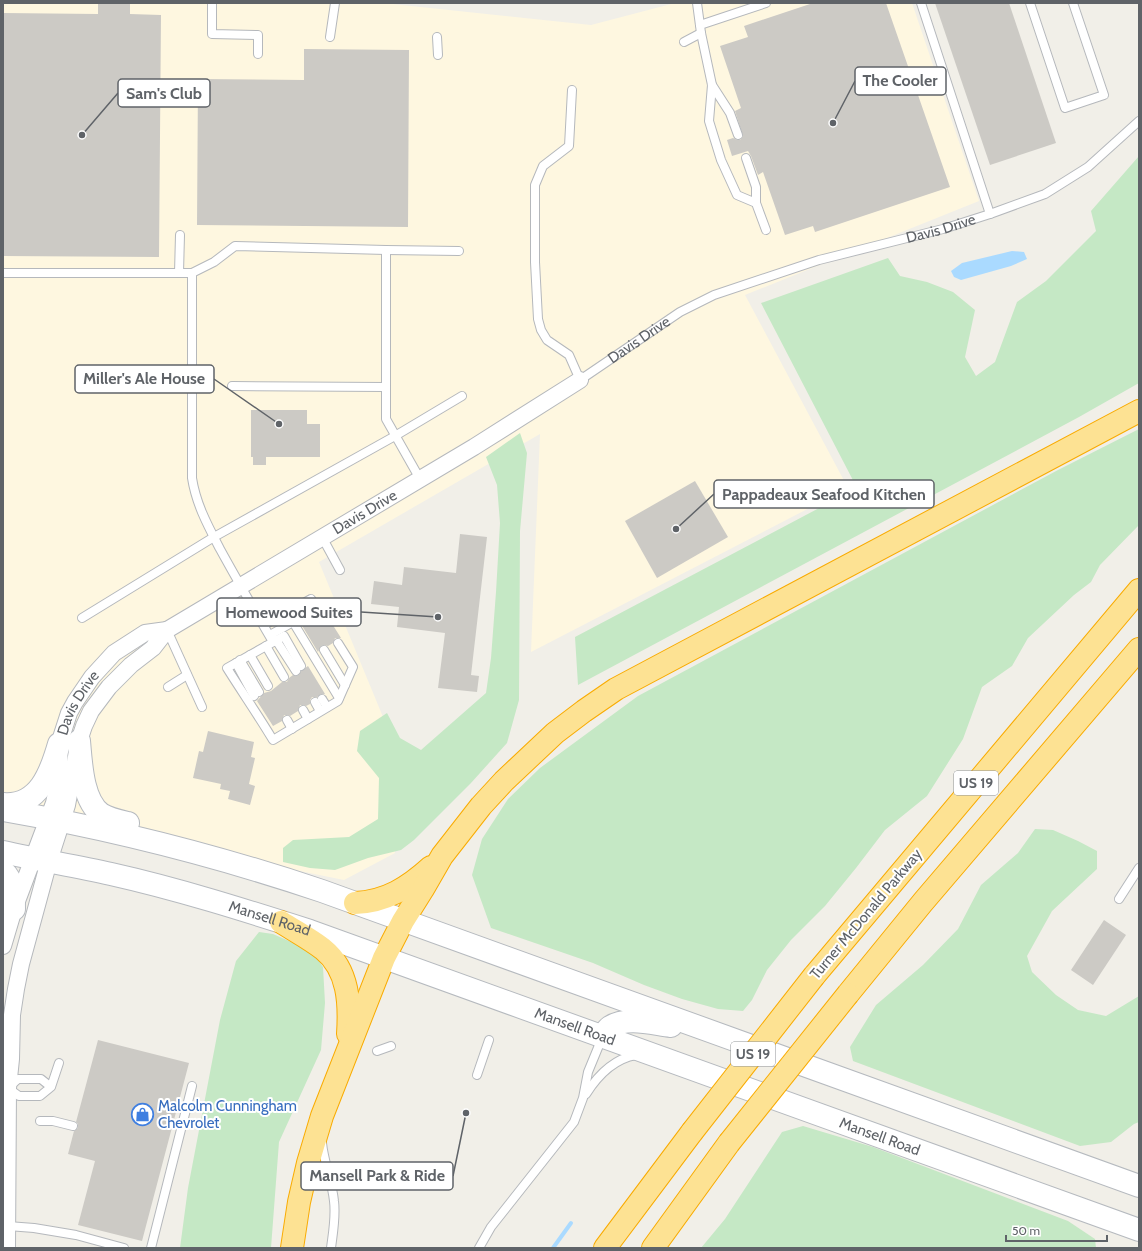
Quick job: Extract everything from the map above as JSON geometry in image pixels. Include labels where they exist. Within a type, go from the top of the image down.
[{"type":"highway","points":[[292,1248],[299,1202],[308,1163],[322,1116],[384,958],[403,921],[442,856],[481,806],[530,755],[555,733],[616,689],[1139,411]]},
{"type":"highway","name":"Turner McDonald Parkway","points":[[605,1248],[692,1132],[814,976],[1139,590]]},
{"type":"highway","name":"US 19","points":[[653,1248],[730,1143],[848,994],[924,902],[1139,649]]},
{"type":"highway","points":[[356,903],[369,903],[396,893],[417,879],[442,856]]},
{"type":"highway","points":[[282,922],[324,950],[340,971],[349,1000],[348,1052]]},
{"type":"main road","points":[[3,804],[12,805],[19,803],[34,794],[42,786],[52,767],[69,742]]},
{"type":"main road","points":[[69,742],[82,771],[85,789],[95,807],[101,813],[114,819],[179,836],[205,855]]},
{"type":"main road","points":[[3,810],[130,835],[278,876],[1139,1186]]},
{"type":"main road","name":"Mansell Road","points":[[3,852],[159,886],[208,899],[282,922],[1139,1230]]},
{"type":"main road","points":[[3,871],[7,875],[13,889],[14,909]]},
{"type":"main road","points":[[602,1037],[609,1028],[619,1023],[632,1022],[712,1032]]},
{"type":"street","name":"Davis Drive","points":[[69,742],[84,726],[91,711],[109,687],[131,665],[154,648],[167,630],[474,447],[580,380]]},
{"type":"street","name":"Davis Drive","points":[[41,860],[55,820],[54,803],[69,742],[67,719],[75,702],[92,677],[114,653],[145,633],[167,630]]},
{"type":"street","points":[[92,677],[109,687]]},
{"type":"street","points":[[3,946],[14,909],[41,860]]},
{"type":"street","points":[[8,1248],[8,1088],[11,1059],[12,1014],[41,860]]},
{"type":"lane","points":[[212,3],[212,34],[258,35],[258,54]]},
{"type":"lane","points":[[330,37],[335,3]]},
{"type":"lane","points":[[697,3],[700,29],[712,85],[708,121],[721,160],[737,195],[756,203]]},
{"type":"lane","points":[[684,42],[700,29],[766,3]]},
{"type":"lane","points":[[921,3],[990,214]]},
{"type":"lane","points":[[1030,3],[1065,108],[1104,95],[1073,3]]},
{"type":"lane","points":[[437,37],[438,55]]},
{"type":"lane","points":[[712,85],[730,113],[738,135]]},
{"type":"lane","points":[[572,90],[569,146],[543,166],[536,185],[536,270],[538,319],[541,330],[547,340],[569,355],[580,380]]},
{"type":"lane","name":"Davis Drive","points":[[580,380],[680,312],[714,295],[819,260],[990,214],[1045,194],[1088,167],[1139,121]]},
{"type":"lane","points":[[746,158],[756,187],[756,203],[766,230]]},
{"type":"lane","points":[[179,273],[180,235]]},
{"type":"lane","points":[[3,273],[192,273],[214,262],[235,246],[386,250],[459,250]]},
{"type":"lane","points":[[386,250],[386,419],[420,479]]},
{"type":"lane","points":[[192,273],[192,478],[195,495],[204,518],[240,586],[274,640],[299,669]]},
{"type":"lane","points":[[232,386],[386,387]]},
{"type":"lane","points":[[82,618],[214,538],[395,436],[462,396]]},
{"type":"lane","points":[[322,538],[340,570]]},
{"type":"lane","points":[[264,625],[311,599],[318,610]]},
{"type":"lane","points":[[297,607],[305,620]]},
{"type":"lane","points":[[338,643],[353,667],[338,701],[273,740],[227,668],[274,640],[293,622],[339,698]]},
{"type":"lane","points":[[167,630],[202,707]]},
{"type":"lane","points":[[274,640],[284,677]]},
{"type":"lane","points":[[324,650],[345,685]]},
{"type":"lane","points":[[250,655],[268,686]]},
{"type":"lane","points":[[238,662],[257,694]]},
{"type":"lane","points":[[168,687],[187,675]]},
{"type":"lane","points":[[318,700],[324,709]]},
{"type":"lane","points":[[303,710],[308,719]]},
{"type":"lane","points":[[287,720],[292,728]]},
{"type":"lane","points":[[277,727],[281,735]]},
{"type":"lane","points":[[1119,899],[1139,868]]},
{"type":"lane","points":[[583,1098],[588,1072],[602,1037]]},
{"type":"lane","points":[[477,1075],[489,1040]]},
{"type":"lane","points":[[377,1051],[391,1046]]},
{"type":"lane","points":[[479,1248],[496,1220],[571,1126],[583,1098],[592,1084],[612,1064],[625,1057],[653,1055]]},
{"type":"lane","points":[[51,1087],[41,1079],[18,1079],[8,1088],[18,1096],[40,1096],[51,1087],[59,1063]]},
{"type":"lane","points":[[151,1248],[192,1086]]},
{"type":"lane","points":[[322,1116],[323,1153],[334,1201],[335,1217],[331,1248]]},
{"type":"lane","points":[[40,1121],[53,1121],[72,1126]]},
{"type":"lane","points":[[8,1226],[34,1228],[76,1235],[124,1248]]},
{"type":"shaded area","points":[[3,3],[383,3],[591,25],[675,3],[912,3],[979,201],[745,295],[848,488],[531,652],[540,434],[319,562],[395,746],[395,853],[344,880],[3,811]]},
{"type":"green space","points":[[1139,156],[1139,383],[1079,417],[578,685],[575,637],[857,488],[761,303],[888,258],[900,276],[927,282],[953,292],[975,310],[965,357],[976,376],[995,362],[1017,302],[1046,281],[1096,231],[1091,211]]},
{"type":"green space","points":[[1139,429],[1139,525],[1100,565],[1091,582],[1074,595],[1028,638],[1012,666],[982,687],[963,739],[927,796],[885,830],[825,906],[791,940],[767,970],[752,1000],[743,1011],[718,1009],[682,999],[644,985],[593,963],[491,928],[472,875],[482,839],[508,799],[540,768],[638,696],[1058,470]]},
{"type":"green space","points":[[520,433],[527,453],[520,531],[519,700],[507,743],[471,783],[414,840],[401,850],[368,858],[335,870],[310,868],[283,862],[283,848],[293,840],[349,837],[378,819],[379,778],[357,751],[360,731],[387,713],[400,738],[421,750],[486,693],[491,658],[500,523],[497,485],[486,457]]},
{"type":"green space","points":[[1035,829],[1053,830],[1097,851],[1097,869],[1052,911],[1027,956],[1032,972],[1056,995],[1078,1010],[1106,1016],[1139,996],[1139,1122],[1134,1124],[1111,1142],[1080,1146],[853,1061],[850,1047],[876,1005],[923,965],[958,929],[981,885],[1018,853]]},
{"type":"green space","points":[[259,932],[273,934],[312,951],[323,967],[325,1003],[321,1050],[279,1142],[271,1248],[180,1248],[188,1188],[220,1020],[236,961]]},
{"type":"green space","points":[[803,1126],[873,1147],[1068,1221],[1095,1239],[1096,1248],[701,1248],[725,1219],[782,1132]]},
{"type":"water","points":[[1012,251],[1024,252],[1027,259],[1011,266],[961,280],[954,277],[951,271],[962,263]]},
{"type":"building","points":[[98,3],[130,3],[130,14],[161,15],[159,257],[3,256],[3,13],[98,14]]},
{"type":"building","points":[[813,3],[886,3],[950,187],[815,232],[813,226],[785,235],[763,172],[758,175],[748,151],[732,156],[727,140],[733,138],[740,140],[743,136],[735,111],[741,108],[720,46],[748,37],[744,26]]},
{"type":"building","points":[[935,3],[1009,3],[1056,143],[990,165]]},
{"type":"building","points":[[304,49],[409,50],[408,227],[197,225],[198,79],[304,80]]},
{"type":"building","points":[[251,410],[307,410],[307,424],[320,424],[320,457],[266,457],[266,465],[253,465],[253,457],[251,457]]},
{"type":"building","points":[[695,481],[728,537],[657,578],[625,521]]},
{"type":"building","points":[[460,534],[487,537],[471,675],[479,676],[477,692],[438,688],[445,633],[397,627],[399,607],[371,604],[374,581],[402,585],[404,567],[456,573]]},
{"type":"building","points":[[324,611],[341,638],[335,638],[333,643],[328,646],[321,646],[318,652],[301,624],[308,625],[310,619],[316,615],[321,615]]},
{"type":"building","points":[[308,666],[325,694],[312,697],[310,704],[306,706],[300,705],[298,711],[290,716],[284,715],[282,721],[273,726],[257,701],[264,693],[271,691],[282,682],[287,682],[293,675],[299,675],[301,671]]},
{"type":"building","points":[[208,731],[254,742],[251,757],[255,758],[249,784],[255,786],[250,805],[228,799],[230,791],[220,789],[221,784],[193,778],[199,751],[203,752]]},
{"type":"building","points":[[1104,920],[1126,935],[1093,985],[1071,970]]},
{"type":"building","points":[[98,1040],[189,1063],[142,1241],[78,1225],[95,1161],[68,1154],[74,1131],[78,1128],[78,1124],[76,1122]]},
{"type":"waterway","points":[[553,1248],[571,1223]]},
{"type":"place","name":"The Cooler","points":[[833,123]]},
{"type":"place","name":"Sam's Club","points":[[82,135]]},
{"type":"place","name":"Miller's Ale House","points":[[279,424]]},
{"type":"place","name":"Pappadeaux Seafood Kitchen","points":[[676,529]]},
{"type":"place","name":"Homewood Suites","points":[[438,617]]},
{"type":"place","name":"Mansell Park & Ride","points":[[466,1113]]},
{"type":"place","name":"Malcolm Cunningham Chevrolet","points":[[142,1115]]}]
